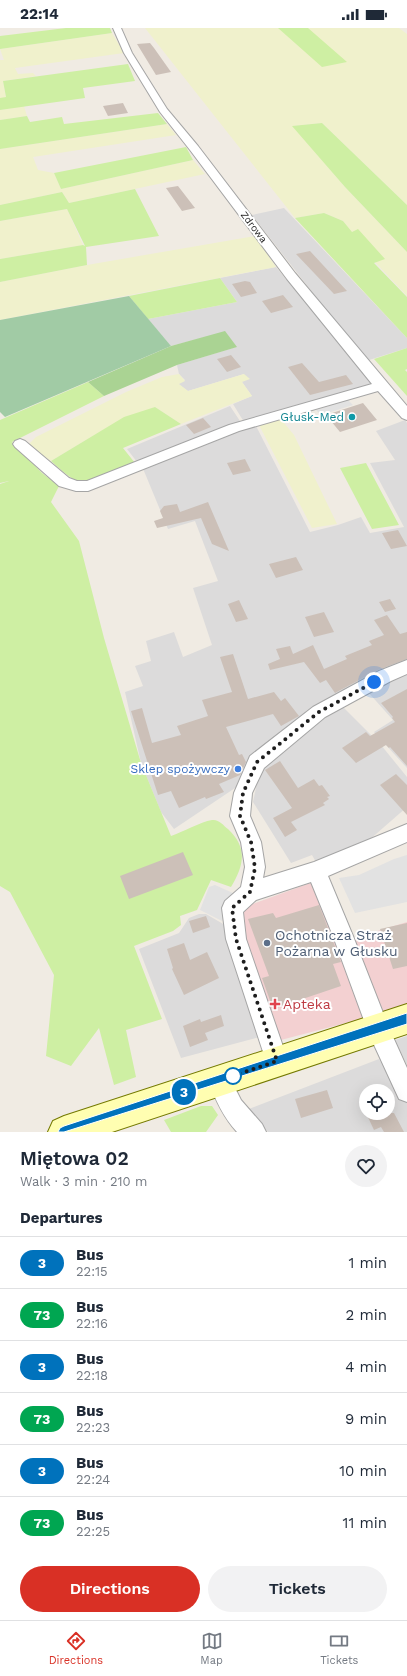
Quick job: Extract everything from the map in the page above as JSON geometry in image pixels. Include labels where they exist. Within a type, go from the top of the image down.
[{"type":"street","name":"Zdrowa","points":[[117,28],[128,53],[163,110],[194,148],[291,276],[381,386],[407,415]]},
{"type":"street","points":[[20,444],[64,482],[76,486],[88,486],[234,428],[381,386]]},
{"type":"street","points":[[250,892],[255,868],[251,842],[240,816],[243,793],[257,762],[319,712],[385,676],[407,667]]},
{"type":"street","points":[[277,1061],[236,939],[232,908],[250,892],[316,871],[339,860],[407,833]]},
{"type":"street","points":[[316,871],[343,935],[377,1029],[394,1068],[407,1090]]},
{"type":"street","points":[[64,1132],[407,1018]]},
{"type":"street","points":[[218,1080],[228,1104],[240,1120],[254,1132]]},
{"type":"shaded area","points":[[284,208],[407,338],[407,348],[366,361],[252,215]]},
{"type":"shaded area","points":[[276,267],[373,384],[244,422],[233,404],[252,396],[242,382],[244,374],[188,391],[178,384],[185,380],[179,374],[177,365],[236,347],[225,332],[171,346],[148,319],[237,302],[220,278]]},
{"type":"shaded area","points":[[348,400],[353,405],[321,415],[316,410]]},
{"type":"shaded area","points":[[230,406],[244,427],[255,424],[310,532],[361,517],[370,533],[404,527],[370,463],[395,460],[376,431],[405,420],[407,423],[407,661],[320,706],[244,782],[174,829],[161,812],[141,763],[125,692],[143,686],[135,666],[151,661],[146,641],[174,632],[183,657],[212,645],[193,588],[218,581],[195,521],[168,529],[144,471],[127,449]]},
{"type":"shaded area","points":[[407,672],[407,768],[374,732],[393,720],[368,692]]},
{"type":"shaded area","points":[[343,707],[381,745],[407,777],[407,807],[368,841],[316,862],[312,855],[291,863],[253,802],[259,774],[268,762],[317,723]]},
{"type":"shaded area","points":[[407,855],[407,902],[355,913],[339,878],[359,875],[394,859]]},
{"type":"shaded area","points":[[316,881],[369,1017],[277,1041],[240,928],[244,907]]},
{"type":"shaded area","points":[[215,885],[235,894],[222,921],[200,910],[209,887]]},
{"type":"shaded area","points":[[199,914],[206,914],[230,928],[263,1036],[181,1058],[139,949],[179,933],[189,918]]},
{"type":"shaded area","points":[[407,922],[407,1006],[379,1015],[351,939]]},
{"type":"shaded area","points":[[407,1036],[407,1065],[395,1040]]},
{"type":"shaded area","points":[[379,1059],[395,1084],[359,1084],[359,1120],[395,1120],[395,1084],[407,1103],[407,1132],[268,1132],[246,1110]]},
{"type":"green space","points":[[66,28],[110,28],[112,33],[0,49],[0,36]]},
{"type":"green space","points":[[145,28],[399,28],[407,34],[407,205],[322,123],[293,126],[345,187],[407,252],[407,296],[374,261],[343,221],[324,213],[295,218]]},
{"type":"green space","points":[[278,28],[308,28],[347,62],[322,67]]},
{"type":"green space","points":[[112,33],[124,53],[15,68],[18,74],[33,73],[36,76],[3,81],[6,98],[0,98],[0,60],[4,60],[0,49]]},
{"type":"green space","points":[[128,64],[135,81],[83,88],[85,98],[0,110],[0,98],[6,97],[3,81]]},
{"type":"green space","points":[[24,106],[27,116],[0,120],[0,110]]},
{"type":"green space","points":[[158,113],[167,124],[0,149],[0,120],[27,116],[30,122],[62,117],[64,124]]},
{"type":"green space","points":[[322,123],[407,205],[407,252],[345,187],[292,126]]},
{"type":"green space","points":[[167,124],[176,135],[33,157],[38,170],[54,173],[61,189],[193,160],[205,174],[69,203],[62,192],[0,205],[0,149]]},
{"type":"green space","points":[[186,147],[193,160],[61,189],[54,173]]},
{"type":"green space","points":[[135,189],[159,236],[86,247],[87,265],[0,282],[0,259],[83,245],[85,246],[67,209],[0,221],[0,205],[62,192],[69,203]]},
{"type":"green space","points":[[67,209],[83,245],[0,259],[0,221]]},
{"type":"green space","points":[[324,213],[343,221],[352,232],[358,229],[385,259],[374,263],[407,297],[407,338],[295,218]]},
{"type":"green space","points":[[255,236],[276,267],[0,320],[0,282],[87,265]]},
{"type":"green space","points":[[220,278],[237,302],[148,319],[129,296]]},
{"type":"green space","points":[[129,296],[171,346],[5,417],[0,412],[0,320]]},
{"type":"green space","points":[[225,331],[237,347],[177,365],[104,396],[88,382],[171,346]]},
{"type":"green space","points":[[407,348],[407,369],[405,370],[407,372],[407,396],[374,359]]},
{"type":"green space","points":[[179,374],[185,381],[179,384],[188,391],[244,374],[250,379],[242,382],[252,396],[181,424],[155,407],[96,434],[51,461],[28,445],[36,437],[126,392],[162,377]]},
{"type":"green space","points":[[88,382],[104,396],[12,442],[42,473],[59,486],[51,502],[79,541],[104,638],[141,763],[171,836],[202,823],[217,820],[228,829],[239,843],[242,857],[239,871],[231,887],[211,880],[197,910],[180,916],[181,925],[173,931],[134,946],[162,1019],[126,1030],[136,1077],[114,1085],[99,1028],[71,1066],[46,1056],[54,975],[10,892],[0,886],[0,484],[9,481],[0,483],[0,420]]},
{"type":"green space","points":[[155,407],[181,424],[123,448],[135,463],[96,479],[79,481],[64,473],[51,461],[124,417]]},
{"type":"green space","points":[[280,418],[294,435],[337,524],[312,528],[259,425]]},
{"type":"green space","points":[[366,463],[399,525],[372,529],[340,468]]},
{"type":"green space","points":[[201,1106],[212,1106],[218,1115],[206,1132],[171,1132],[164,1120]]},
{"type":"building","points":[[150,43],[171,72],[156,75],[137,44]]},
{"type":"building","points":[[123,103],[128,113],[108,116],[103,106]]},
{"type":"building","points":[[178,186],[195,208],[182,211],[166,188]]},
{"type":"building","points":[[310,251],[347,291],[334,294],[296,254]]},
{"type":"building","points":[[245,281],[250,282],[257,293],[241,297],[232,284]]},
{"type":"building","points":[[283,295],[293,307],[271,313],[262,301]]},
{"type":"building","points":[[231,355],[241,367],[227,372],[217,359]]},
{"type":"building","points":[[302,363],[319,382],[346,375],[353,384],[310,395],[288,367]]},
{"type":"building","name":"Głusk-Med","points":[[363,403],[377,420],[340,432],[326,415]]},
{"type":"building","points":[[203,418],[211,427],[194,434],[186,425]]},
{"type":"building","points":[[245,459],[251,471],[233,475],[227,463]]},
{"type":"building","points":[[208,502],[229,551],[212,544],[201,518],[157,528],[154,521],[163,518],[160,511],[164,506],[177,504],[180,512]]},
{"type":"building","points":[[398,530],[407,546],[391,549],[382,533]]},
{"type":"building","points":[[296,557],[303,570],[276,578],[269,564]]},
{"type":"building","points":[[390,599],[396,609],[385,612],[379,602]]},
{"type":"building","points":[[239,600],[248,619],[236,622],[228,604]]},
{"type":"building","points":[[324,612],[334,632],[314,637],[305,617]]},
{"type":"building","points":[[387,615],[400,634],[407,632],[407,659],[378,670],[335,693],[326,680],[320,683],[304,662],[270,670],[268,664],[280,659],[276,649],[290,646],[293,654],[313,645],[324,669],[347,659],[345,656],[372,645],[369,641],[384,635],[374,620]]},
{"type":"building","points":[[233,654],[248,699],[274,692],[281,701],[285,698],[299,716],[281,726],[273,714],[226,727],[239,755],[242,754],[246,762],[240,775],[219,784],[224,792],[206,799],[205,797],[179,808],[171,791],[158,795],[131,711],[142,708],[152,743],[181,735],[177,726],[208,716],[202,700],[232,692],[220,657]]},
{"type":"building","points":[[407,689],[407,766],[390,747],[389,748],[386,745],[356,763],[342,748],[366,732],[370,736],[395,722],[392,718],[393,717],[381,703]]},
{"type":"building","points":[[280,761],[298,788],[314,779],[319,786],[322,785],[330,796],[327,797],[329,799],[323,803],[325,805],[291,822],[297,830],[285,837],[273,818],[292,808],[265,770]]},
{"type":"building","points":[[396,774],[407,785],[407,815],[380,785]]},
{"type":"building","points":[[183,852],[193,875],[129,899],[120,876]]},
{"type":"building","points":[[319,905],[341,962],[333,964],[341,986],[273,1009],[262,978],[269,976],[248,919],[273,913],[276,918]]},
{"type":"building","points":[[206,916],[210,927],[193,933],[189,921]]},
{"type":"building","points":[[407,923],[407,966],[393,969],[380,929]]},
{"type":"building","points":[[184,943],[190,960],[207,952],[219,978],[184,995],[172,969],[173,968],[167,949]]},
{"type":"building","points":[[221,1015],[224,1026],[205,1033],[208,1040],[190,1047],[183,1026],[200,1019],[201,1022]]},
{"type":"building","points":[[327,1090],[333,1108],[301,1118],[295,1099]]},
{"type":"building","points":[[395,1115],[404,1132],[384,1132],[381,1127],[374,1130],[369,1120],[395,1120]]},
{"type":"bus line","name":"3","points":[[64,1132],[154,1101],[407,1019]]},
{"type":"place","name":"Głusk-Med","points":[[352,417]]},
{"type":"place","name":"Sklep spożywczy","points":[[238,769]]},
{"type":"place","name":"Ochotnicza Straż Pożarna w Głusku","points":[[267,943]]},
{"type":"place","name":"Apteka","points":[[275,1004]]},
{"type":"route","points":[[233,1076],[277,1061],[236,939],[232,908],[250,892],[255,868],[251,842],[240,816],[243,793],[257,762],[319,712],[374,682]]}]
